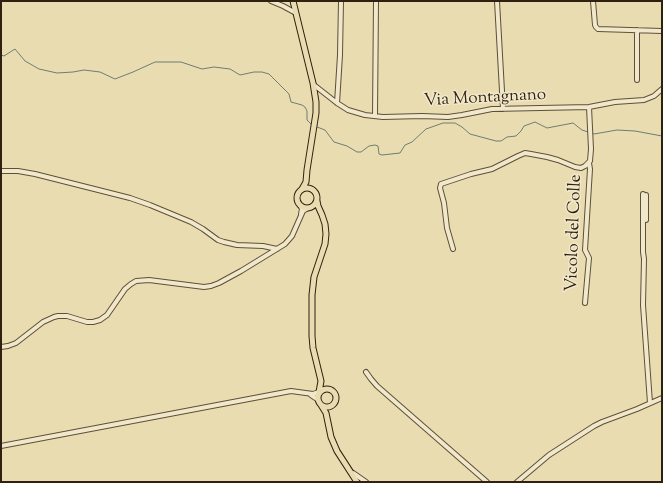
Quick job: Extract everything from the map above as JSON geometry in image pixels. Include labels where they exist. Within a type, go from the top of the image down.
[{"type":"main road","points":[[293,1],[314,85],[316,102],[306,184],[297,198],[300,205],[303,207],[316,207],[320,210]]},
{"type":"main road","points":[[306,178],[308,184],[317,196],[318,206],[325,224],[326,234],[325,244],[318,264],[313,286],[313,348],[320,377],[323,383],[333,391],[336,396],[336,401],[330,406],[321,406]]},
{"type":"main road","points":[[302,190],[307,188],[312,190]]},
{"type":"main road","points":[[310,208],[316,204],[317,201]]},
{"type":"main road","points":[[320,377],[320,387],[317,397],[318,402],[325,410],[337,451],[357,482]]},
{"type":"main road","points":[[319,392],[324,389],[329,389]]},
{"type":"main road","points":[[327,419],[330,406]]},
{"type":"street","points":[[271,1],[296,13]]},
{"type":"street","points":[[337,103],[341,1]]},
{"type":"street","points":[[375,116],[376,1]]},
{"type":"street","points":[[497,1],[503,109]]},
{"type":"street","points":[[593,1],[594,24],[597,28],[662,31]]},
{"type":"street","points":[[637,80],[638,30]]},
{"type":"street","name":"Via Montagnano","points":[[314,85],[345,109],[353,112],[375,116],[452,117],[485,110],[589,107],[612,102],[643,100],[654,96],[662,89]]},
{"type":"street","name":"Vicolo del Colle","points":[[585,303],[588,258],[585,250],[590,169],[589,163],[591,150],[589,107]]},
{"type":"street","points":[[453,249],[447,228],[445,204],[440,188],[442,183],[491,169],[524,153],[547,157],[576,167],[584,167],[589,163]]},
{"type":"street","points":[[1,171],[18,171],[34,174],[130,198],[191,222],[221,241],[233,244],[263,246],[277,250]]},
{"type":"street","points":[[645,194],[646,252],[644,259],[643,311],[650,403]]},
{"type":"street","points":[[300,205],[302,209],[301,214]]},
{"type":"street","points":[[1,347],[16,343],[45,321],[55,316],[67,316],[87,322],[100,320],[107,315],[125,289],[136,281],[149,280],[200,287],[219,284],[285,244],[289,240],[301,214],[304,210],[310,208]]},
{"type":"street","points":[[366,372],[377,386],[487,482]]},
{"type":"street","points":[[1,446],[291,391],[309,394],[319,392]]},
{"type":"street","points":[[309,394],[318,399]]},
{"type":"street","points":[[517,482],[549,455],[597,424],[662,398]]},
{"type":"street","points":[[350,471],[355,476],[366,482]]},
{"type":"waterway","points":[[1,55],[4,56],[15,49],[25,61],[39,69],[57,73],[84,70],[100,72],[115,79],[155,62],[181,62],[202,69],[214,67],[230,69],[240,75],[262,72],[269,74],[289,94],[291,102],[305,107],[307,111],[307,120],[312,125]]},
{"type":"waterway","points":[[317,127],[325,130],[334,142],[347,146],[357,152],[361,152],[369,146],[375,145],[378,146],[379,154],[382,155],[400,153],[405,145],[412,142],[426,129],[443,123],[455,123],[470,134],[496,141],[501,141],[507,137],[516,136],[524,126],[535,122],[547,128],[573,123],[582,130],[588,132]]},
{"type":"waterway","points":[[592,133],[594,134],[617,130],[635,131],[662,136]]}]
